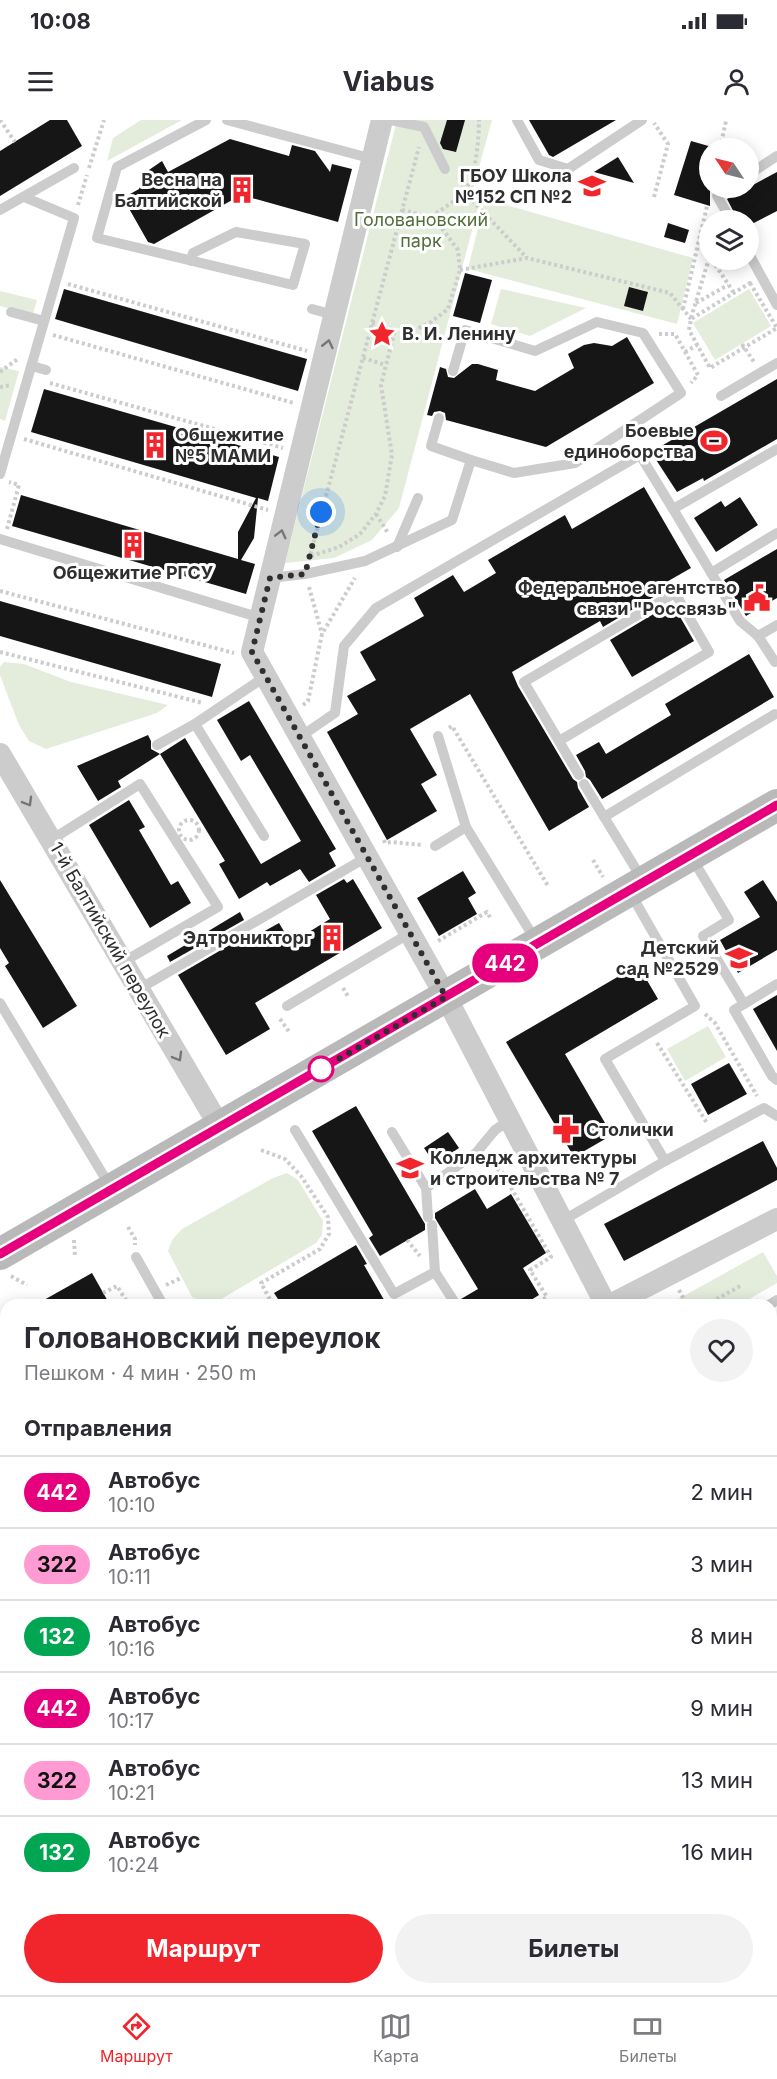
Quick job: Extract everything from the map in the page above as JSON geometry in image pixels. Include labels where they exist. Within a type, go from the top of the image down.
[{"type":"street","points":[[382,120],[252,652],[300,737],[376,850],[410,933],[446,997],[603,1299]]},
{"type":"street","name":"1-й Балтийский переулок","points":[[0,754],[220,1127]]},
{"type":"street","points":[[4,1265],[112,1190],[777,805]]},
{"type":"street","points":[[622,1299],[775,1223]]},
{"type":"lane","points":[[191,261],[194,253],[236,232],[305,244],[293,285],[191,261],[97,238],[117,167],[206,120]]},
{"type":"lane","points":[[227,120],[373,159]]},
{"type":"lane","points":[[391,120],[424,127],[444,169]]},
{"type":"lane","points":[[517,120],[539,160],[568,169],[642,120]]},
{"type":"lane","points":[[759,168],[777,156]]},
{"type":"lane","points":[[0,210],[74,168]]},
{"type":"lane","points":[[0,474],[74,218],[24,196]]},
{"type":"lane","points":[[758,270],[777,305]]},
{"type":"lane","points":[[312,309],[334,315]]},
{"type":"lane","points":[[11,312],[44,321]]},
{"type":"lane","points":[[439,418],[430,446],[514,473],[575,463],[681,393],[643,333],[597,322],[535,351],[465,330],[453,371]]},
{"type":"lane","points":[[721,396],[777,363]]},
{"type":"lane","points":[[32,366],[45,375]]},
{"type":"lane","points":[[673,509],[777,449]]},
{"type":"lane","points":[[300,737],[335,713],[344,646],[376,608],[640,455],[740,621],[759,636],[776,662]]},
{"type":"lane","points":[[270,578],[305,574],[365,561],[452,520],[471,460]]},
{"type":"lane","points":[[397,547],[418,498]]},
{"type":"lane","points":[[711,573],[777,533]]},
{"type":"lane","points":[[2,539],[261,618]]},
{"type":"lane","points":[[559,741],[709,651],[675,593],[524,682],[604,817],[695,1006],[605,1059],[665,1161]]},
{"type":"lane","points":[[759,636],[777,625]]},
{"type":"lane","points":[[157,745],[195,724],[266,675]]},
{"type":"lane","points":[[604,817],[775,714]]},
{"type":"lane","points":[[195,724],[264,836]]},
{"type":"lane","points":[[438,736],[466,827],[538,944]]},
{"type":"lane","points":[[51,840],[140,784],[219,907],[123,962]]},
{"type":"lane","points":[[435,846],[466,827]]},
{"type":"lane","points":[[139,989],[376,850]]},
{"type":"lane","points":[[690,855],[729,920],[703,936],[744,1004]]},
{"type":"lane","points":[[287,1006],[410,933]]},
{"type":"lane","points":[[777,984],[734,1010],[772,1076],[777,1080]]},
{"type":"lane","points":[[0,1003],[112,1190]]},
{"type":"lane","points":[[562,1221],[665,1161],[764,1108],[777,1116]]},
{"type":"lane","points":[[426,1188],[476,1154],[495,1130],[510,1120]]},
{"type":"lane","points":[[295,1130],[394,1294],[435,1272]]},
{"type":"lane","points":[[392,1132],[426,1188],[435,1272],[452,1299]]},
{"type":"lane","points":[[136,1257],[160,1299]]},
{"type":"path","points":[[0,120],[15,142]]},
{"type":"path","points":[[652,120],[668,144],[654,197]]},
{"type":"path","points":[[722,138],[726,121],[724,120]]},
{"type":"path","points":[[322,634],[305,574],[424,127]]},
{"type":"path","points":[[464,192],[527,258]]},
{"type":"path","points":[[683,309],[710,198]]},
{"type":"path","points":[[372,323],[396,330],[415,330],[431,322],[448,309],[460,270],[458,250],[441,227],[430,217]]},
{"type":"path","points":[[460,270],[527,258],[670,293],[691,318]]},
{"type":"path","points":[[691,318],[750,283],[777,328],[743,346],[710,368],[688,330],[691,318],[695,304],[705,270]]},
{"type":"path","points":[[718,270],[734,293]]},
{"type":"path","points":[[695,304],[728,285]]},
{"type":"path","points":[[87,290],[325,356]]},
{"type":"path","points":[[310,556],[339,547],[360,534],[376,514],[386,496],[392,455],[381,385],[396,330]]},
{"type":"path","points":[[41,332],[294,403],[312,406]]},
{"type":"path","points":[[675,334],[698,375]]},
{"type":"path","points":[[685,352],[697,345]]},
{"type":"path","points":[[363,358],[386,365]]},
{"type":"path","points":[[45,375],[301,453]]},
{"type":"path","points":[[12,436],[286,515]]},
{"type":"path","points":[[2,539],[19,486]]},
{"type":"path","points":[[298,709],[308,701],[322,634],[365,561]]},
{"type":"path","points":[[0,591],[230,653],[252,652]]},
{"type":"path","points":[[0,652],[218,707]]},
{"type":"path","points":[[438,736],[452,726],[548,886]]},
{"type":"path","points":[[187,820],[193,820],[199,828],[198,834],[193,839],[183,838],[179,833],[181,823],[187,820]]},
{"type":"path","points":[[376,850],[391,842],[435,846]]},
{"type":"path","points":[[442,947],[438,940],[487,912],[491,918]]},
{"type":"path","points":[[695,1006],[716,1023],[764,1108]]},
{"type":"path","points":[[650,1032],[714,1135]]},
{"type":"path","points":[[261,1150],[285,1159],[301,1176],[328,1217],[329,1234],[320,1249],[261,1283],[270,1299]]},
{"type":"path","points":[[502,1172],[551,1257],[530,1270],[547,1297],[544,1299]]},
{"type":"path","points":[[4,1265],[27,1285]]},
{"type":"path","points":[[717,1299],[742,1285]]},
{"type":"path","points":[[103,1293],[117,1286],[125,1299]]},
{"type":"green space","points":[[141,120],[182,120],[107,161],[113,138]]},
{"type":"green space","name":"Головановский парк","points":[[397,120],[492,120],[471,196],[480,200],[399,508],[372,540],[334,558],[285,563]]},
{"type":"green space","points":[[485,199],[693,258],[677,324],[468,269]]},
{"type":"green space","points":[[501,289],[586,308],[530,336],[491,324]]},
{"type":"green space","points":[[749,289],[771,326],[715,360],[693,323]]},
{"type":"green space","points":[[0,291],[37,300],[33,314],[0,306]]},
{"type":"green space","points":[[0,367],[19,371],[5,421],[0,419]]},
{"type":"green space","points":[[4,662],[24,664],[71,682],[168,705],[157,713],[46,749],[29,741],[19,725],[0,675],[0,667]]},
{"type":"green space","points":[[708,1026],[726,1057],[685,1081],[667,1049]]},
{"type":"green space","points":[[287,1173],[298,1180],[323,1221],[322,1235],[316,1243],[221,1299],[192,1297],[168,1251],[172,1240],[182,1229],[273,1178]]},
{"type":"green space","points":[[763,1252],[777,1276],[777,1283],[749,1299],[678,1299]]},
{"type":"building","points":[[50,120],[67,120],[82,146],[0,196],[0,151]]},
{"type":"building","points":[[447,120],[465,120],[456,152],[443,149],[440,143]]},
{"type":"building","points":[[529,120],[616,120],[553,157],[549,155]]},
{"type":"building","name":"Весна на Балтийской","points":[[230,139],[289,156],[292,145],[315,151],[330,172],[332,164],[352,169],[338,222],[241,195],[154,244],[148,242],[123,198],[139,189],[146,172],[162,161],[168,172]]},
{"type":"building","points":[[691,141],[699,143],[699,198],[710,198],[710,206],[674,195]]},
{"type":"building","points":[[618,157],[634,183],[594,172]]},
{"type":"building","points":[[777,172],[777,211],[759,220],[759,210],[733,210],[727,199],[759,198],[759,182]]},
{"type":"building","points":[[668,223],[689,230],[685,243],[664,237]]},
{"type":"building","points":[[465,273],[492,280],[480,323],[453,316]]},
{"type":"building","points":[[629,287],[648,292],[643,311],[624,306]]},
{"type":"building","points":[[64,289],[307,359],[298,391],[55,319]]},
{"type":"building","points":[[627,337],[654,383],[546,447],[446,420],[445,413],[440,411],[434,412],[432,416],[427,415],[440,367],[446,369],[448,377],[454,378],[472,364],[478,364],[498,370],[496,380],[535,391],[574,368],[568,354],[584,345],[594,343],[612,346]]},
{"type":"building","points":[[777,379],[777,439],[704,481],[703,478],[677,492],[651,452]]},
{"type":"building","points":[[44,389],[279,457],[268,501],[258,498],[254,538],[241,560],[255,564],[246,594],[12,526],[21,495],[238,559],[238,532],[256,498],[31,432]]},
{"type":"building","points":[[644,487],[691,568],[663,584],[667,589],[603,627],[600,621],[512,672],[518,686],[573,779],[577,782],[589,807],[549,831],[470,694],[410,729],[437,775],[421,784],[437,811],[387,840],[327,732],[358,714],[347,696],[376,680],[360,652],[424,616],[414,598],[453,575],[464,592],[496,573],[488,560],[565,515],[572,529]]},
{"type":"building","points":[[740,497],[758,525],[716,552],[694,518],[721,501],[725,507]]},
{"type":"building","points":[[777,549],[777,598],[746,616],[724,580]]},
{"type":"building","points":[[0,601],[221,664],[212,697],[0,636]]},
{"type":"building","points":[[672,603],[694,641],[632,677],[610,640]]},
{"type":"building","points":[[749,654],[774,697],[602,799],[586,777],[576,755],[599,742],[606,754],[671,715],[665,704]]},
{"type":"building","points":[[249,701],[336,849],[329,853],[336,866],[309,882],[300,869],[270,886],[267,882],[239,899],[219,864],[225,861],[160,754],[185,738],[261,864],[301,841],[250,755],[241,761],[217,720]]},
{"type":"building","points":[[148,735],[151,749],[160,754],[118,781],[121,787],[98,801],[77,766]]},
{"type":"building","points":[[129,800],[145,827],[139,830],[171,885],[178,881],[191,903],[150,928],[89,825]]},
{"type":"building","points":[[463,871],[476,893],[468,898],[477,914],[439,936],[417,898]]},
{"type":"building","points":[[344,879],[347,883],[353,879],[382,928],[255,1003],[270,1029],[226,1055],[178,975],[252,932],[254,937],[279,923],[291,943],[330,919],[316,895]]},
{"type":"building","points":[[0,880],[77,1006],[43,1028],[5,966],[9,963],[0,948]]},
{"type":"building","points":[[763,880],[777,902],[777,950],[738,973],[720,940],[760,917],[744,892]]},
{"type":"building","points":[[240,912],[244,920],[170,962],[167,956]]},
{"type":"building","points":[[638,965],[658,999],[565,1054],[612,1135],[574,1157],[506,1042]]},
{"type":"building","points":[[777,995],[777,1051],[753,1009]]},
{"type":"building","points":[[729,1063],[747,1094],[708,1115],[691,1084]]},
{"type":"building","points":[[356,1106],[425,1224],[425,1230],[380,1256],[369,1238],[373,1235],[312,1131]]},
{"type":"building","points":[[448,1132],[459,1148],[435,1164],[424,1148]]},
{"type":"building","points":[[763,1141],[777,1168],[777,1180],[624,1261],[604,1224]]},
{"type":"building","points":[[475,1189],[487,1209],[511,1194],[546,1253],[523,1268],[539,1295],[533,1299],[461,1299],[478,1289],[435,1218],[435,1213]]},
{"type":"building","points":[[356,1245],[367,1264],[364,1265],[384,1299],[278,1299],[274,1293]]},
{"type":"building","points":[[92,1273],[107,1299],[46,1299]]},
{"type":"bus line","name":"442","points":[[0,1254],[777,805]]},
{"type":"place","name":"ГБОУ Школа №152 СП №2","points":[[592,186]]},
{"type":"place","name":"Весна на Балтийской","points":[[242,190]]},
{"type":"place","name":"В. И. Ленину","points":[[382,334]]},
{"type":"place","name":"Боевые единоборства","points":[[714,441]]},
{"type":"place","name":"Общежитие №5 МАМИ","points":[[155,445]]},
{"type":"place","name":"Общежитие РГСУ","points":[[133,545]]},
{"type":"place","name":"Федеральное агентство связи \"Россвязь\"","points":[[757,598]]},
{"type":"place","name":"Эдтроникторг","points":[[332,938]]},
{"type":"place","name":"Детский сад №2529","points":[[739,958]]},
{"type":"place","name":"Столички","points":[[566,1130]]},
{"type":"place","name":"Колледж архитектуры и строительства № 7","points":[[410,1168]]},
{"type":"route","points":[[321,512],[305,574],[270,578],[252,652],[446,997],[321,1069]]}]
